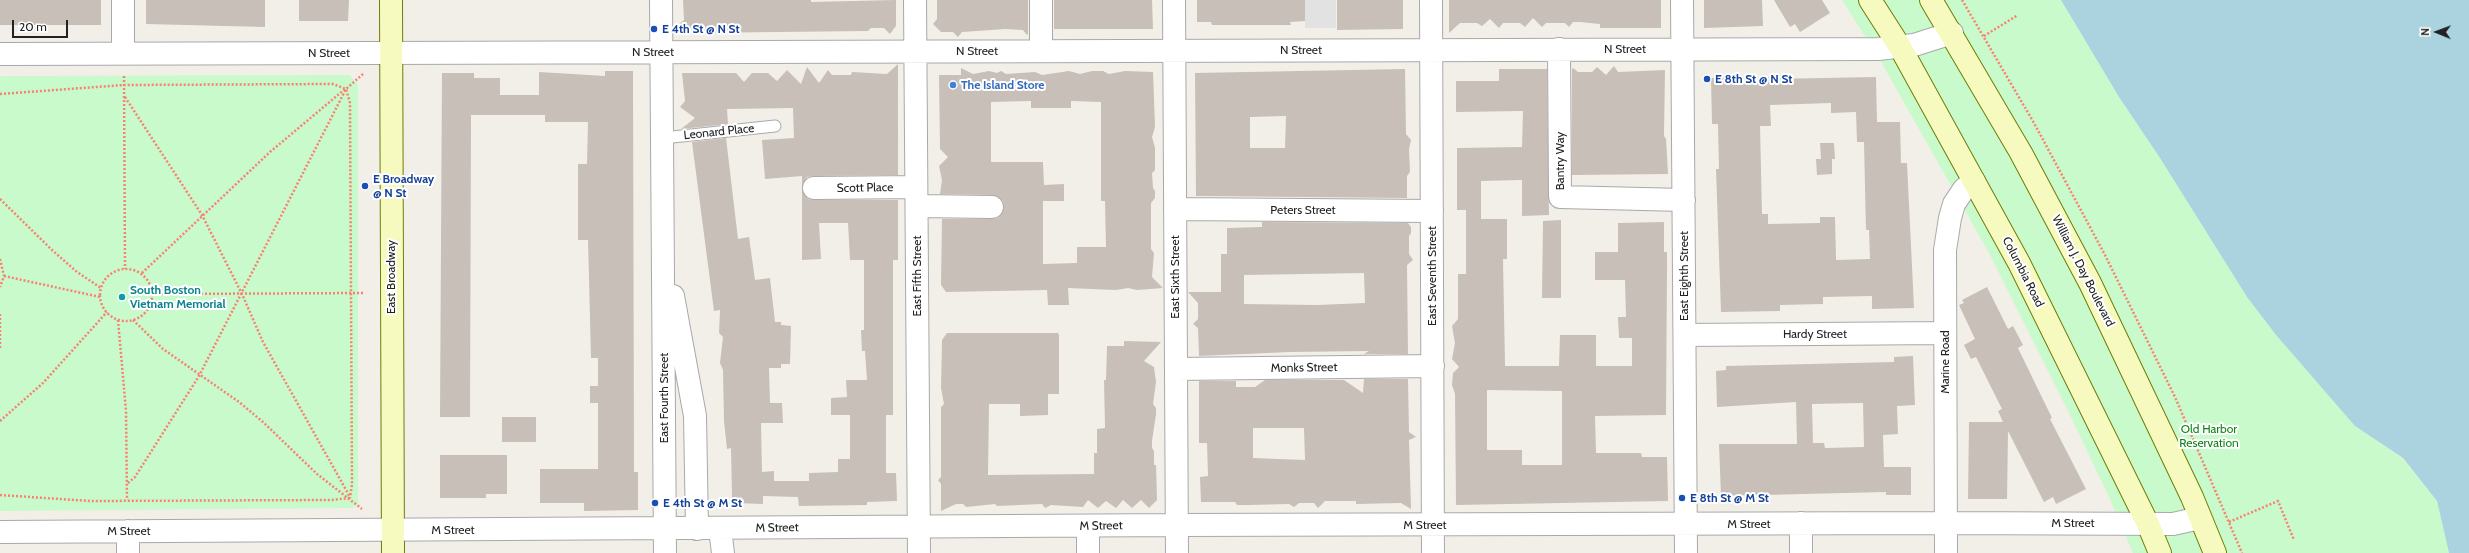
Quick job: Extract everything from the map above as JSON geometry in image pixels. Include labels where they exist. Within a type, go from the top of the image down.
[{"type":"main road","name":"East Broadway","points":[[391,0],[393,553]]},
{"type":"main road","name":"Columbia Road","points":[[1870,0],[1900,47],[2019,262],[2148,524],[2160,553]]},
{"type":"main road","name":"William J. Day Boulevard","points":[[1931,0],[1952,33],[2021,153],[2090,283],[2215,553]]},
{"type":"street","points":[[123,0],[123,53]]},
{"type":"street","name":"East Fourth Street","points":[[661,0],[665,553]]},
{"type":"street","name":"East Fifth Street","points":[[915,0],[918,553]]},
{"type":"street","points":[[1041,0],[1041,51]]},
{"type":"street","name":"East Sixth Street","points":[[1174,0],[1177,553]]},
{"type":"street","name":"East Seventh Street","points":[[1431,0],[1433,553]]},
{"type":"street","name":"East Eighth Street","points":[[1682,0],[1686,553]]},
{"type":"street","name":"N Street","points":[[0,54],[1041,51],[1174,49],[1431,50],[1900,47],[1926,43],[1952,33]]},
{"type":"street","name":"Bantry Way","points":[[1559,49],[1560,197],[1684,200]]},
{"type":"street","name":"Marine Road","points":[[1946,553],[1944,266],[1947,229],[1958,196],[1974,181]]},
{"type":"street","name":"Scott Place","points":[[814,188],[917,197],[992,207]]},
{"type":"street","name":"Peters Street","points":[[1175,210],[1432,210]]},
{"type":"street","name":"East Fourth Street","points":[[663,242],[695,416],[697,529]]},
{"type":"street","name":"Hardy Street","points":[[1685,335],[1944,333]]},
{"type":"street","name":"Monks Street","points":[[1176,369],[1432,366]]},
{"type":"street","name":"M Street","points":[[0,532],[720,529],[918,526],[1088,527],[1177,525],[1801,524],[1946,522],[2184,524],[2200,518]]},
{"type":"street","points":[[1801,524],[1801,553]]},
{"type":"street","points":[[1088,527],[1088,553]]},
{"type":"street","points":[[720,529],[723,553]]},
{"type":"street","points":[[128,531],[128,553]]},
{"type":"lane","name":"Leonard Place","points":[[663,138],[775,126]]},
{"type":"path","points":[[1984,36],[2018,15]]},
{"type":"path","points":[[142,273],[270,152],[363,73]]},
{"type":"path","points":[[124,76],[124,269]]},
{"type":"path","points":[[0,94],[124,85],[333,84],[346,89]]},
{"type":"path","points":[[346,89],[350,103],[352,484],[350,498]]},
{"type":"path","points":[[128,483],[135,477],[199,376],[346,89]]},
{"type":"path","points":[[125,96],[202,215],[242,294],[263,342],[350,498]]},
{"type":"path","points":[[0,199],[52,250],[77,272],[101,288]]},
{"type":"path","points":[[0,259],[4,276],[0,287]]},
{"type":"path","points":[[124,269],[142,273],[150,284],[153,294],[147,311],[133,320],[118,320],[107,312],[100,297],[101,288],[108,276],[124,269]]},
{"type":"path","points":[[4,276],[100,297]]},
{"type":"path","points":[[153,294],[363,293]]},
{"type":"path","points":[[0,421],[43,383],[107,312]]},
{"type":"path","points":[[0,314],[0,348]]},
{"type":"path","points":[[118,320],[126,411],[127,500]]},
{"type":"path","points":[[133,320],[163,349],[199,376],[245,407],[317,474],[350,498],[363,511]]},
{"type":"path","points":[[0,495],[90,501],[331,500],[350,498]]},
{"type":"path","points":[[2229,522],[2278,501],[2294,540]]},
{"type":"green space","name":"Old Harbor Reservation","points":[[1842,0],[2061,0],[2119,97],[2160,158],[2247,297],[2276,335],[2355,426],[2402,458],[2437,501],[2449,553],[2133,553],[2109,497],[2069,413],[1989,253],[1880,60]]},
{"type":"green space","points":[[349,75],[358,84],[358,505],[352,508],[0,511],[0,76]]},
{"type":"shaded area","points":[[1305,0],[1336,0],[1336,28],[1305,28]]},
{"type":"water","points":[[2061,0],[2469,0],[2469,553],[2449,553],[2437,501],[2403,458],[2355,426],[2276,335],[2247,297],[2160,158],[2119,97]]},
{"type":"building","points":[[0,0],[101,0],[101,25],[0,25]]},
{"type":"building","points":[[146,0],[265,0],[265,27],[146,24]]},
{"type":"building","points":[[299,0],[349,0],[348,21],[299,21]]},
{"type":"building","points":[[683,0],[811,0],[811,2],[896,0],[896,26],[890,34],[884,28],[871,28],[868,31],[688,33],[679,24],[684,20]]},
{"type":"building","points":[[937,0],[1028,0],[1028,34],[1027,35],[1023,30],[1005,29],[962,32],[958,37],[953,32],[941,32],[933,24],[937,19]]},
{"type":"building","points":[[1054,0],[1152,0],[1153,29],[1054,29]]},
{"type":"building","points":[[1197,0],[1305,0],[1305,21],[1290,22],[1291,25],[1212,25],[1211,22],[1197,22]]},
{"type":"building","points":[[1337,0],[1403,0],[1403,29],[1337,30]]},
{"type":"building","points":[[1449,0],[1661,0],[1661,28],[1600,28],[1600,24],[1580,22],[1573,22],[1569,27],[1565,23],[1546,23],[1542,27],[1533,18],[1525,27],[1520,23],[1503,23],[1499,28],[1490,19],[1482,26],[1477,23],[1460,23],[1449,33]]},
{"type":"building","points":[[1704,0],[1762,0],[1763,26],[1704,28]]},
{"type":"building","points":[[1774,0],[1822,0],[1830,13],[1800,32],[1795,24],[1790,27]]},
{"type":"building","points":[[898,64],[898,175],[814,176],[807,177],[802,188],[802,176],[765,179],[762,140],[794,138],[793,108],[727,109],[728,124],[681,129],[695,118],[680,107],[685,101],[682,73],[736,73],[744,82],[752,73],[768,73],[777,81],[787,70],[801,84],[807,67],[819,83],[828,70],[832,75],[851,75],[852,72],[887,74]]},
{"type":"building","points":[[1614,66],[1618,72],[1665,70],[1664,136],[1666,139],[1668,174],[1572,175],[1572,69],[1573,68],[1578,72],[1592,72],[1597,67],[1606,75]]},
{"type":"building","points":[[961,68],[973,74],[989,71],[997,73],[1001,71],[1006,74],[1035,72],[1042,75],[1069,71],[1080,74],[1092,71],[1103,71],[1109,74],[1125,71],[1153,72],[1155,127],[1152,137],[1155,148],[1155,170],[1152,173],[1155,198],[1151,203],[1151,249],[1154,253],[1152,277],[1163,288],[1137,290],[1128,288],[1116,290],[1068,288],[1069,305],[1048,305],[1047,290],[946,292],[941,285],[942,219],[998,218],[1004,208],[1003,201],[993,195],[940,194],[942,180],[939,166],[948,157],[940,149],[939,75],[961,75]],"holes":[[[1031,101],[1031,108],[1071,108],[1071,101],[1101,102],[1101,201],[1105,201],[1106,247],[1077,247],[1077,263],[1043,264],[1043,201],[1064,201],[1064,184],[1044,185],[1043,162],[991,162],[991,102]]]},
{"type":"building","points":[[1405,69],[1406,134],[1411,140],[1409,149],[1410,172],[1407,176],[1407,198],[1196,196],[1195,73]],"holes":[[[1286,116],[1285,148],[1250,148],[1250,117]]]},
{"type":"building","points":[[1499,69],[1547,69],[1549,215],[1522,216],[1522,180],[1481,181],[1481,219],[1507,219],[1507,259],[1503,259],[1505,366],[1559,366],[1560,335],[1596,335],[1596,366],[1632,366],[1632,338],[1619,338],[1618,317],[1626,317],[1625,280],[1595,280],[1595,252],[1618,252],[1618,223],[1664,222],[1664,252],[1667,252],[1666,415],[1595,416],[1596,453],[1641,453],[1642,457],[1667,457],[1668,501],[1456,505],[1455,394],[1452,385],[1453,373],[1459,367],[1452,359],[1455,343],[1452,326],[1458,319],[1458,274],[1466,274],[1466,210],[1457,210],[1457,148],[1522,147],[1523,111],[1456,112],[1456,81],[1499,81]],"holes":[[[1487,390],[1562,391],[1562,465],[1522,465],[1522,450],[1487,450]]]},
{"type":"building","points":[[605,71],[633,71],[634,472],[638,472],[638,510],[584,511],[584,503],[540,503],[540,469],[598,469],[598,403],[590,403],[590,386],[598,386],[598,358],[591,358],[588,240],[578,240],[578,164],[587,164],[588,122],[545,122],[545,115],[471,115],[470,417],[440,417],[442,73],[474,73],[474,78],[500,78],[500,95],[539,95],[539,72],[605,76]]},
{"type":"building","points":[[1770,77],[1770,79],[1876,77],[1877,122],[1900,122],[1901,163],[1907,163],[1914,308],[1872,309],[1872,296],[1823,297],[1823,304],[1780,305],[1780,311],[1721,312],[1716,169],[1719,169],[1718,124],[1712,124],[1711,78]],"holes":[[[1831,103],[1831,113],[1856,112],[1857,142],[1864,142],[1866,230],[1869,230],[1870,259],[1836,260],[1835,217],[1820,217],[1820,223],[1768,224],[1768,214],[1762,214],[1760,126],[1771,126],[1770,105]]]},
{"type":"building","points":[[726,138],[738,239],[749,237],[755,280],[770,278],[775,322],[781,322],[781,325],[791,326],[790,364],[781,364],[781,368],[769,368],[770,403],[782,403],[783,423],[761,423],[762,472],[774,471],[774,481],[809,481],[809,473],[838,472],[838,459],[850,459],[850,415],[831,415],[831,398],[847,397],[846,380],[867,380],[865,351],[862,351],[861,330],[864,330],[864,260],[850,260],[848,223],[819,223],[821,259],[802,260],[802,189],[808,199],[814,200],[898,200],[898,260],[893,260],[893,415],[886,415],[886,473],[896,473],[897,501],[867,502],[867,505],[799,506],[798,497],[763,496],[763,504],[735,503],[732,498],[731,448],[727,449],[724,421],[723,370],[720,363],[723,337],[719,333],[720,310],[714,311],[692,142]]},
{"type":"building","points":[[1820,143],[1834,143],[1835,159],[1832,159],[1832,174],[1817,175],[1816,159],[1821,159]]},
{"type":"building","points":[[1561,220],[1561,298],[1542,298],[1543,221]]},
{"type":"building","points":[[1262,222],[1408,223],[1411,227],[1411,233],[1409,236],[1409,254],[1413,260],[1407,265],[1408,354],[1364,354],[1369,351],[1290,352],[1199,356],[1198,328],[1193,324],[1198,319],[1198,303],[1188,292],[1221,292],[1221,254],[1227,254],[1227,228],[1262,227]],"holes":[[[1364,273],[1365,303],[1317,305],[1244,304],[1244,275]]]},
{"type":"building","points":[[1987,287],[2008,329],[2013,326],[2023,345],[2018,348],[2052,418],[2050,419],[2086,489],[2056,504],[2053,497],[2044,502],[2008,431],[2007,499],[1968,499],[1969,422],[2003,422],[1998,411],[2002,409],[1976,357],[1971,359],[1964,345],[1975,339],[1959,305],[1964,303],[1962,300]]},
{"type":"building","points":[[947,333],[1058,333],[1059,335],[1059,394],[1048,394],[1048,415],[1020,416],[1020,404],[989,404],[988,475],[1094,474],[1094,453],[1097,453],[1097,429],[1105,428],[1104,380],[1106,380],[1107,346],[1124,346],[1124,341],[1161,342],[1144,361],[1154,367],[1156,382],[1153,404],[1156,408],[1156,414],[1152,448],[1154,451],[1154,465],[1156,465],[1157,500],[1149,508],[1141,500],[1132,508],[1123,500],[1116,508],[1106,501],[1098,508],[1088,500],[1083,507],[1051,505],[1045,508],[1042,504],[997,506],[995,504],[966,507],[963,504],[956,504],[941,511],[941,484],[938,480],[941,477],[941,407],[944,404],[941,388],[942,340]]},
{"type":"building","points":[[1913,356],[1915,405],[1897,406],[1898,434],[1883,435],[1884,467],[1911,467],[1911,495],[1886,495],[1886,492],[1721,496],[1719,444],[1797,444],[1796,402],[1717,407],[1716,371],[1726,370],[1726,366],[1894,362],[1894,357]],"holes":[[[1863,403],[1864,447],[1825,448],[1824,443],[1813,443],[1812,404]]]},
{"type":"building","points":[[1364,379],[1408,379],[1409,432],[1416,437],[1409,440],[1411,509],[1401,503],[1356,504],[1356,501],[1325,501],[1318,508],[1314,503],[1299,503],[1294,507],[1289,504],[1237,505],[1235,502],[1201,502],[1200,477],[1208,476],[1207,443],[1199,443],[1199,381],[1236,381],[1236,387],[1255,387],[1265,380],[1344,380],[1363,393]],"holes":[[[1253,428],[1304,428],[1305,460],[1253,458]]]},
{"type":"building","points":[[502,417],[536,417],[536,442],[502,442]]},
{"type":"building","points":[[440,455],[507,455],[507,494],[486,494],[486,498],[440,498]]},
{"type":"place","name":"E 4th St @ N St","points":[[654,29]]},
{"type":"place","name":"E 8th St @ N St","points":[[1707,79]]},
{"type":"place","name":"The Island Store","points":[[953,85]]},
{"type":"place","name":"E Broadway @ N St","points":[[365,186]]},
{"type":"place","name":"South Boston Vietnam Memorial","points":[[122,297]]},
{"type":"place","name":"E 8th St @ M St","points":[[1682,498]]},
{"type":"place","name":"E 4th St @ M St","points":[[655,503]]}]
